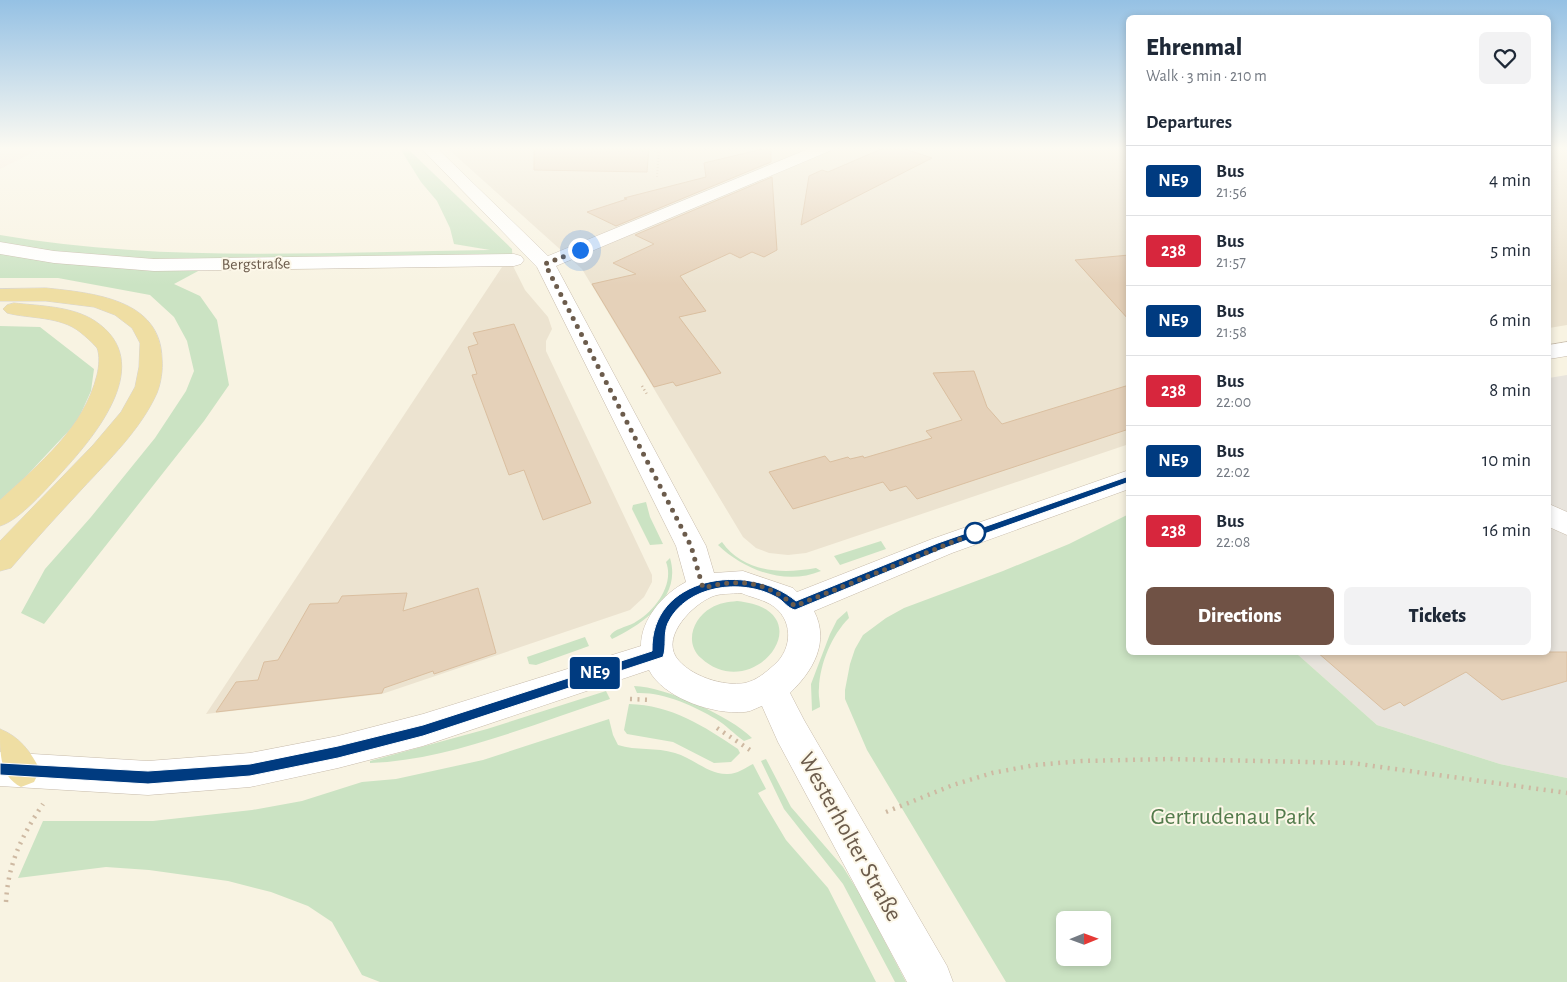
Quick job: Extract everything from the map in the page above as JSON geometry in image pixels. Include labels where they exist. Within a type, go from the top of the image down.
[{"type":"main road","points":[[0,295],[30,293],[70,296],[103,302],[129,316],[147,331],[154,353],[146,392],[127,421],[96,458],[0,560]]},
{"type":"main road","points":[[0,310],[14,308],[57,314],[87,326],[108,346],[110,369],[103,397],[82,431],[49,468],[0,516]]},
{"type":"street","points":[[474,193],[545,264],[691,546],[703,588]]},
{"type":"street","points":[[545,264],[717,193]]},
{"type":"street","name":"Bergstraße","points":[[0,248],[54,257],[154,265],[514,260]]},
{"type":"street","points":[[795,606],[942,546],[1126,480]]},
{"type":"street","points":[[1551,515],[1567,525]]},
{"type":"street","points":[[743,582],[757,584],[781,594],[795,606],[804,622],[806,640],[802,658],[790,675],[772,690],[744,698],[715,698],[689,689],[669,673],[658,654],[658,637],[663,622],[673,608],[686,596],[703,588],[723,583],[743,582]]},
{"type":"street","points":[[7,761],[69,773],[148,778],[250,770],[338,752],[423,730],[658,654]]},
{"type":"street","name":"Westerholter Straße","points":[[772,690],[791,731],[931,982]]},
{"type":"path","points":[[886,812],[953,785],[992,773],[1035,765],[1082,761],[1169,759],[1227,762],[1352,762],[1567,793]]},
{"type":"path","points":[[6,902],[6,875],[24,833],[42,806],[69,773]]},
{"type":"shaded area","points":[[497,193],[1126,193],[1126,445],[806,553],[788,555],[769,553],[756,548],[743,537],[582,269]]},
{"type":"shaded area","points":[[1551,193],[1567,193],[1567,325],[1551,328]]},
{"type":"shaded area","points":[[513,266],[525,290],[548,317],[552,329],[546,341],[546,351],[652,575],[652,582],[644,597],[630,610],[382,694],[206,714],[502,267]]},
{"type":"shaded area","points":[[1567,375],[1567,778],[1500,764],[1377,725],[1298,655],[1551,655],[1551,378]]},
{"type":"green space","points":[[430,193],[454,193],[512,249],[513,266],[200,270],[174,284],[200,296],[217,320],[229,385],[204,421],[44,624],[21,613],[45,569],[91,517],[155,438],[186,391],[194,371],[187,341],[174,317],[150,295],[58,278],[0,278],[0,235],[61,244],[183,253],[306,254],[490,250],[454,244],[450,228],[437,201]]},
{"type":"green space","points":[[0,326],[40,327],[94,369],[91,391],[77,422],[0,504]]},
{"type":"green space","points":[[646,502],[650,517],[663,544],[650,545],[632,509],[633,505]]},
{"type":"green space","name":"Gertrudenau Park","points":[[1126,516],[1126,655],[1298,655],[1377,725],[1500,764],[1567,778],[1567,982],[1006,982],[867,750],[845,699],[850,664],[855,649],[863,635],[886,618],[904,608],[1069,544]]},
{"type":"green space","points":[[881,541],[886,549],[840,565],[834,556]]},
{"type":"green space","points":[[722,542],[741,560],[764,569],[790,571],[816,568],[821,571],[793,577],[766,573],[740,562],[728,554],[718,545]]},
{"type":"green space","points":[[670,558],[672,572],[670,585],[665,597],[657,608],[636,626],[612,639],[610,636],[614,632],[641,618],[649,612],[661,597],[668,580],[666,562]]},
{"type":"green space","points":[[737,601],[763,608],[777,621],[779,636],[773,651],[759,664],[742,671],[721,670],[701,658],[696,652],[692,638],[693,631],[695,624],[705,612],[720,604]]},
{"type":"green space","points":[[847,611],[849,618],[832,641],[824,659],[819,691],[820,707],[812,711],[811,684],[830,634],[837,620]]},
{"type":"green space","points":[[585,637],[589,646],[536,665],[529,664],[527,657]]},
{"type":"green space","points":[[634,686],[663,691],[697,704],[742,729],[752,738],[744,741],[720,721],[698,709],[668,697],[637,693]]},
{"type":"green space","points":[[606,691],[610,699],[491,739],[430,755],[370,763],[370,761],[487,729]]},
{"type":"green space","points":[[629,704],[659,708],[686,718],[738,749],[740,753],[731,762],[714,763],[673,742],[627,734],[624,730]]},
{"type":"green space","points":[[609,719],[618,745],[675,753],[721,774],[735,773],[753,764],[766,789],[758,793],[786,840],[828,888],[876,982],[380,982],[362,975],[332,922],[308,906],[271,892],[228,881],[149,870],[106,867],[18,878],[43,821],[153,821],[252,810],[302,801],[362,782],[396,779],[483,760]]},
{"type":"green space","points":[[766,759],[791,807],[843,867],[861,896],[906,982],[895,982],[843,884],[784,809],[761,761]]},
{"type":"building","points":[[644,193],[696,193],[616,226],[587,212],[627,199],[624,198]]},
{"type":"building","points":[[735,193],[773,193],[777,250],[764,257],[752,252],[740,258],[730,253],[680,276],[706,311],[679,317],[721,373],[676,386],[673,382],[654,387],[592,284],[636,274],[613,263],[654,244],[635,235]]},
{"type":"building","points":[[806,193],[864,193],[801,225]]},
{"type":"building","points":[[1126,255],[1126,317],[1075,260]]},
{"type":"building","points":[[514,324],[591,503],[543,520],[524,470],[509,475],[472,375],[477,374],[468,347],[478,344],[473,333]]},
{"type":"building","points":[[974,371],[987,407],[1002,424],[1126,386],[1126,430],[917,499],[906,486],[890,491],[883,482],[793,509],[769,472],[825,456],[830,462],[848,457],[850,459],[863,456],[864,458],[932,438],[926,431],[962,420],[933,373]]},
{"type":"building","points":[[478,588],[496,653],[434,674],[433,671],[384,688],[382,693],[216,712],[236,682],[258,680],[264,662],[278,660],[310,604],[338,603],[342,596],[407,593],[403,611]]},
{"type":"building","points":[[1551,652],[1567,652],[1567,681],[1502,700],[1466,672],[1404,706],[1400,702],[1384,710],[1320,655],[1551,655]]},
{"type":"bus line","name":"NE9","points":[[0,769],[148,778],[250,770],[338,752],[423,730],[616,666],[658,654],[658,637],[663,622],[673,608],[686,596],[703,588],[723,583],[743,582],[764,586],[781,594],[795,606],[942,546],[1126,480]]},
{"type":"route","points":[[580,250],[545,264],[691,546],[703,588],[723,583],[743,582],[764,586],[781,594],[795,606],[975,533]]}]
